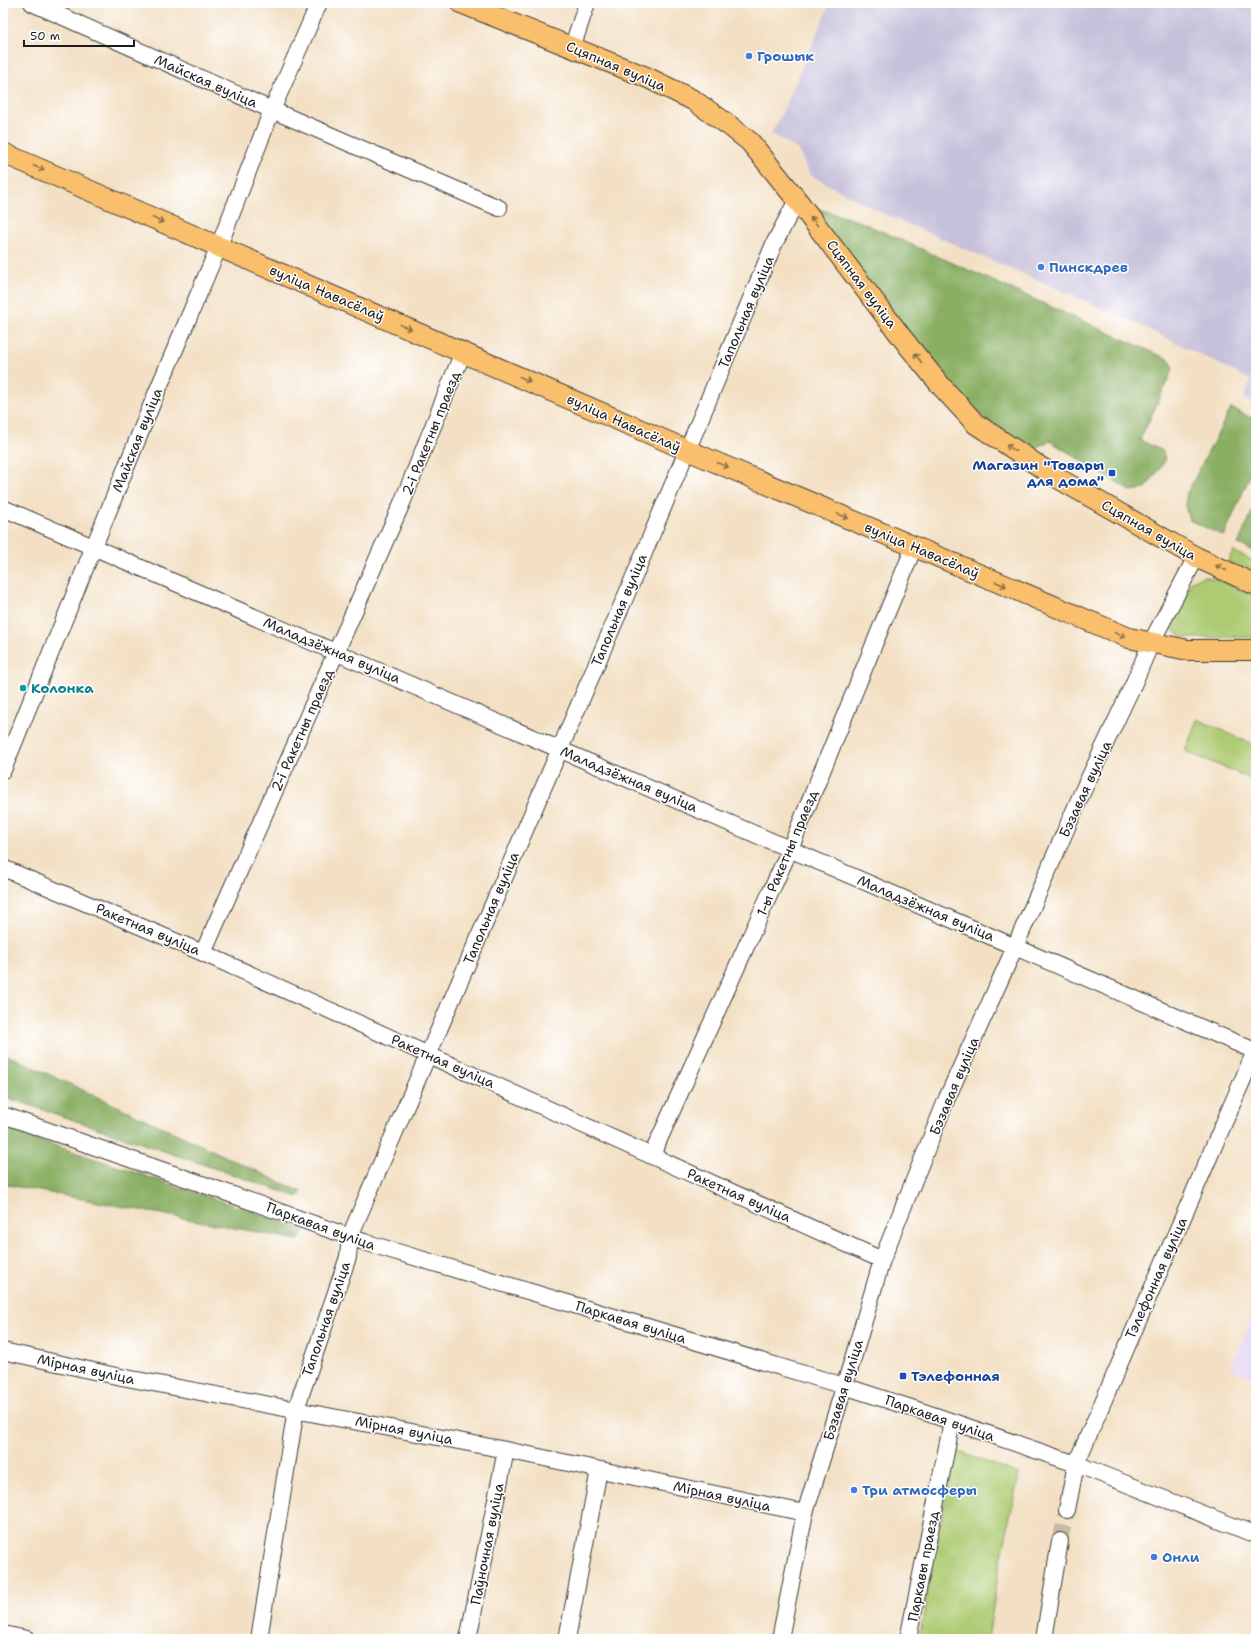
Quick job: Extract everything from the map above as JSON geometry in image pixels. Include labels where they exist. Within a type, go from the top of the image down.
[{"type":"main road","name":"Сцяпная вуліца","points":[[461,3],[646,77],[692,100],[730,126],[750,142],[797,200],[910,348],[942,387],[976,424],[1054,476],[1196,557],[1256,585]]},
{"type":"main road","name":"вуліца Навасёлаў","points":[[3,153],[687,450],[1129,638],[1188,650],[1256,650]]},
{"type":"street","name":"Майская вуліца","points":[[32,3],[272,110],[499,208]]},
{"type":"street","name":"Майская вуліца","points":[[3,770],[156,394],[219,246],[272,110],[319,3]]},
{"type":"street","points":[[570,47],[575,39],[587,3]]},
{"type":"street","name":"Тапольная вуліца","points":[[259,1639],[296,1409],[348,1257],[350,1236],[774,244],[797,200]]},
{"type":"street","name":"2-і Ракетны праезд","points":[[203,953],[402,504],[463,352]]},
{"type":"street","name":"Маладзёжная вуліца","points":[[3,508],[1256,1050]]},
{"type":"street","name":"1-ы Ракетны праезд","points":[[652,1155],[790,849],[914,547]]},
{"type":"street","name":"Бэзавая вуліца","points":[[780,1639],[805,1513],[882,1260],[947,1098],[1081,795],[1152,643],[1196,557]]},
{"type":"street","name":"Ракетная вуліца","points":[[3,868],[203,953],[882,1260]]},
{"type":"street","name":"Тэлефонная вуліца","points":[[1067,1510],[1076,1464],[1256,1050]]},
{"type":"street","name":"Паркавая вуліца","points":[[3,1115],[364,1242],[844,1386],[952,1422],[1076,1464],[1256,1535]]},
{"type":"street","name":"Мірная вуліца","points":[[3,1351],[116,1376],[506,1450],[805,1513]]},
{"type":"street","name":"Паркавы праезд","points":[[908,1639],[952,1422]]},
{"type":"street","name":"Паўночная вуліца","points":[[468,1639],[506,1450]]},
{"type":"street","points":[[567,1639],[599,1470]]},
{"type":"street","points":[[1044,1639],[1060,1541]]},
{"type":"street","points":[[3,1634],[27,1639]]},
{"type":"shaded area","points":[[830,3],[1256,3],[1256,404],[1243,399],[1251,380],[1138,324],[880,212],[810,175],[798,150],[771,133],[781,116]]},
{"type":"shaded area","points":[[1256,1308],[1256,1379],[1230,1369]]},
{"type":"green space","points":[[809,206],[861,222],[1170,360],[1173,369],[1140,440],[1163,451],[1165,461],[1145,489],[1131,491],[1050,441],[1030,450],[972,409],[930,366]]},
{"type":"green space","points":[[1231,408],[1256,420],[1256,462],[1224,536],[1189,520],[1186,510],[1186,495]]},
{"type":"green space","points":[[1256,503],[1256,552],[1238,544]]},
{"type":"green space","points":[[1233,551],[1256,562],[1256,575],[1228,562]]},
{"type":"green space","points":[[1204,576],[1216,579],[1256,597],[1256,637],[1189,638],[1175,632],[1169,625],[1192,581]]},
{"type":"green space","points":[[1197,719],[1256,746],[1256,781],[1185,751]]},
{"type":"green space","points":[[3,1053],[302,1192],[298,1197],[3,1096]]},
{"type":"green space","points":[[3,1128],[298,1227],[302,1229],[303,1234],[298,1240],[3,1184]]},
{"type":"green space","points":[[954,1450],[1019,1474],[998,1575],[988,1639],[919,1639]]},
{"type":"tunnel","points":[[1060,1541],[1067,1510]]},
{"type":"place","name":"Грошык","points":[[749,56]]},
{"type":"place","name":"Пинскдрев","points":[[1041,267]]},
{"type":"place","name":"Магазин \"Товары для дома\"","points":[[1112,473]]},
{"type":"place","name":"Колонка","points":[[23,688]]},
{"type":"place","name":"Тэлефонная","points":[[903,1376]]},
{"type":"place","name":"Три атмосферы","points":[[854,1490]]},
{"type":"place","name":"Онли","points":[[1154,1557]]}]
